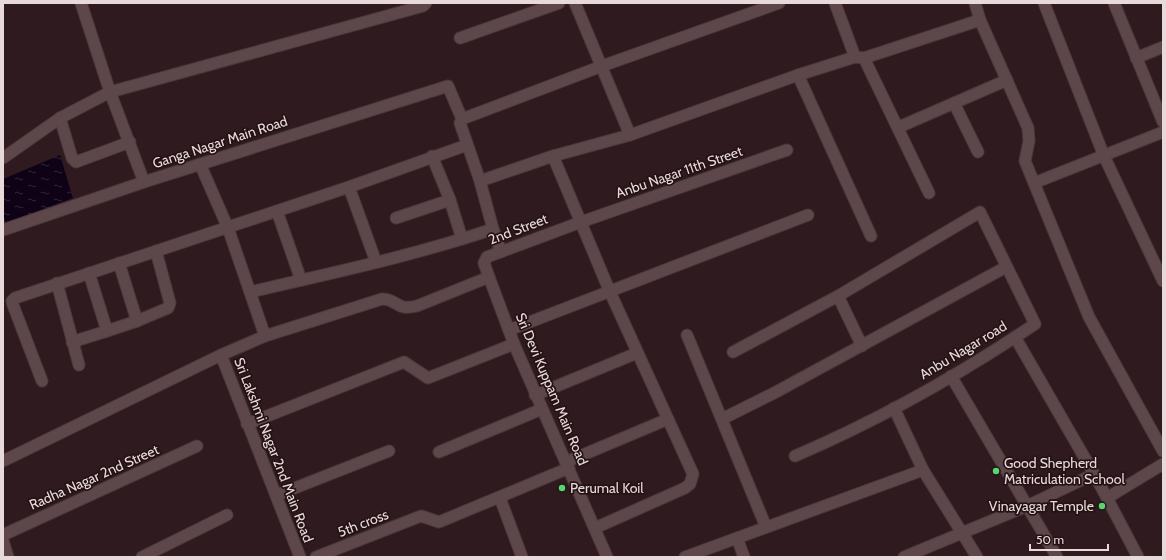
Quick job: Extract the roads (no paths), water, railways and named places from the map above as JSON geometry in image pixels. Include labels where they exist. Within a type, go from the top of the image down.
[{"type":"street","points":[[81,3],[110,92],[144,182]]},
{"type":"street","points":[[3,158],[60,118],[110,92],[423,6],[426,3]]},
{"type":"street","points":[[460,38],[559,3]]},
{"type":"street","points":[[575,3],[630,135]]},
{"type":"street","points":[[501,252],[492,229],[480,181],[460,123],[462,119],[602,66],[779,3]]},
{"type":"street","points":[[835,3],[860,58],[899,127],[929,192]]},
{"type":"street","points":[[975,3],[980,20],[1028,128],[1029,141],[1025,161],[1089,317],[1163,451]]},
{"type":"street","points":[[1044,3],[1104,156],[1163,281]]},
{"type":"street","points":[[1114,3],[1163,122]]},
{"type":"street","points":[[480,181],[553,156],[630,135],[798,75],[860,58],[980,20]]},
{"type":"street","points":[[1136,58],[1163,47]]},
{"type":"street","points":[[798,75],[871,236]]},
{"type":"street","points":[[899,127],[1007,80]]},
{"type":"street","name":"Ganga Nagar Main Road","points":[[3,230],[144,182],[448,86],[462,119]]},
{"type":"street","points":[[954,103],[978,152]]},
{"type":"street","points":[[60,118],[72,158],[76,162],[130,142]]},
{"type":"street","points":[[1034,183],[1163,132]]},
{"type":"street","points":[[42,381],[12,301],[15,298],[228,228],[467,145]]},
{"type":"street","name":"Anbu Nagar 11th Street","points":[[581,222],[787,150]]},
{"type":"street","points":[[432,156],[450,200],[462,239]]},
{"type":"street","points":[[553,156],[610,292],[693,474],[690,484],[685,488],[595,528]]},
{"type":"street","points":[[200,164],[228,228],[266,336]]},
{"type":"street","points":[[349,187],[376,262]]},
{"type":"street","points":[[396,218],[450,200]]},
{"type":"street","points":[[277,211],[301,280]]},
{"type":"street","name":"Anbu Nagar road","points":[[795,456],[839,437],[894,408],[951,376],[1035,324],[980,212],[838,296]]},
{"type":"street","points":[[509,330],[808,215]]},
{"type":"street","name":"2nd Street","points":[[489,277],[484,263],[485,259],[581,222]]},
{"type":"street","points":[[250,292],[376,262],[462,239],[492,229]]},
{"type":"street","points":[[72,342],[137,321],[170,306],[156,251]]},
{"type":"street","points":[[119,263],[137,321]]},
{"type":"street","points":[[722,419],[862,346],[1006,266]]},
{"type":"street","points":[[89,273],[107,331]]},
{"type":"street","points":[[3,461],[220,355],[266,336],[382,299],[392,301],[400,307],[407,308],[417,306],[489,277]]},
{"type":"street","name":"Sri Devi Kuppam Main Road","points":[[489,277],[514,344],[607,557]]},
{"type":"street","points":[[57,283],[79,365]]},
{"type":"street","points":[[733,352],[838,296],[862,346]]},
{"type":"street","points":[[687,336],[766,527]]},
{"type":"street","points":[[1015,337],[1094,474],[1138,557]]},
{"type":"street","points":[[247,424],[404,362],[428,378],[514,344]]},
{"type":"street","points":[[536,395],[637,353]]},
{"type":"street","name":"Sri Lakshmi Nagar 2nd Main Road","points":[[220,355],[277,495],[300,557]]},
{"type":"street","points":[[951,376],[1057,557]]},
{"type":"street","points":[[894,408],[923,470],[977,557]]},
{"type":"street","points":[[439,452],[542,409]]},
{"type":"street","points":[[522,557],[500,498],[668,419]]},
{"type":"street","name":"Radha Nagar 2nd Street","points":[[3,534],[197,446]]},
{"type":"street","points":[[277,495],[389,451]]},
{"type":"street","points":[[1107,498],[1163,464]]},
{"type":"street","points":[[685,557],[923,470]]},
{"type":"street","points":[[910,556],[1028,506],[1094,474]]},
{"type":"street","name":"5th cross","points":[[316,557],[421,516],[439,522],[500,498]]},
{"type":"street","points":[[142,557],[227,515]]},
{"type":"street","points":[[737,538],[744,557]]},
{"type":"street","points":[[3,541],[8,557]]},
{"type":"water","points":[[60,155],[73,198],[6,223],[3,215],[3,179]]},
{"type":"place","name":"Good Shepherd Matriculation School","points":[[996,471]]},
{"type":"place","name":"Perumal Koil","points":[[562,488]]},
{"type":"place","name":"Vinayagar Temple","points":[[1102,506]]}]
